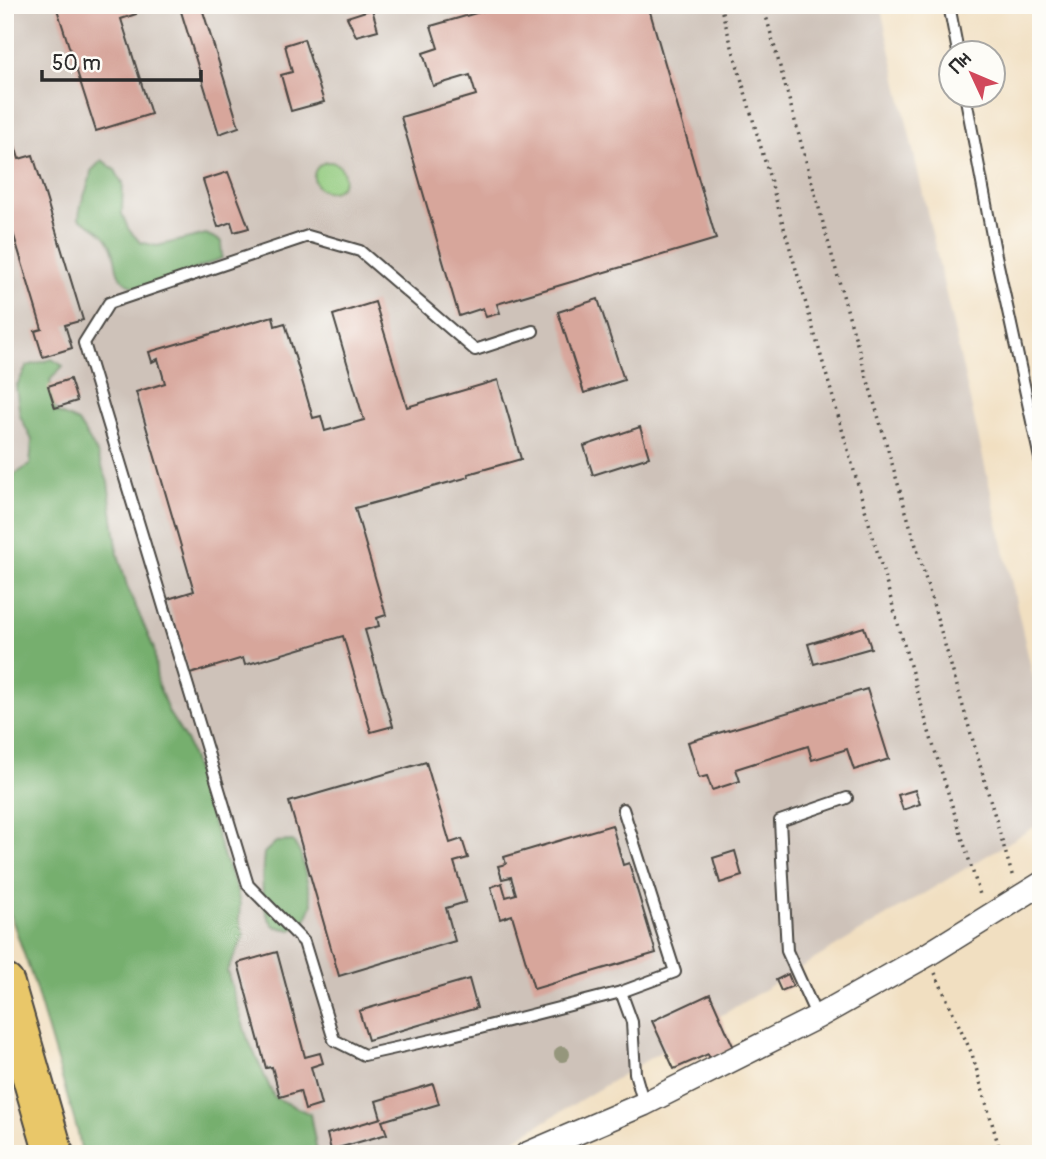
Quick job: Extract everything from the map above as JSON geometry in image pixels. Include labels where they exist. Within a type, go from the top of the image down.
[{"type":"highway","points":[[5,984],[54,1154]]},
{"type":"street","points":[[527,1154],[644,1104],[817,1017],[927,955],[1041,884]]},
{"type":"lane","points":[[949,5],[955,38]]},
{"type":"lane","points":[[968,108],[995,251],[1041,463]]},
{"type":"lane","points":[[533,331],[475,350],[360,251],[308,236],[108,303],[84,343],[247,885],[304,942],[334,1040],[364,1055],[621,992],[675,972],[623,809]]},
{"type":"lane","points":[[817,1017],[787,951],[780,821],[847,798]]},
{"type":"lane","points":[[621,992],[632,1021],[635,1073],[644,1104]]},
{"type":"path","points":[[720,5],[930,735],[987,917]]},
{"type":"path","points":[[763,5],[844,299],[1018,897]]},
{"type":"path","points":[[927,955],[972,1054],[1001,1154]]},
{"type":"shaded area","points":[[5,5],[880,5],[1041,712],[1041,823],[514,1140],[428,1154],[147,1154],[5,695]]},
{"type":"green space","points":[[102,160],[115,170],[122,183],[123,181],[122,214],[129,230],[140,242],[157,246],[206,234],[221,241],[222,258],[144,291],[123,280],[107,239],[79,218],[91,171]]},
{"type":"green space","points":[[329,162],[340,166],[344,177],[340,188],[329,192],[318,188],[314,177],[318,166]]},
{"type":"green space","points":[[52,359],[63,366],[50,380],[56,412],[78,422],[96,451],[108,482],[118,554],[127,586],[154,649],[157,682],[169,713],[187,742],[236,887],[240,904],[239,920],[244,936],[227,971],[247,1037],[274,1097],[310,1114],[319,1154],[82,1154],[34,983],[5,899],[5,480],[30,465],[32,440],[20,416],[16,387],[27,366]]},
{"type":"green space","points":[[293,841],[301,855],[312,904],[306,920],[292,930],[275,926],[270,920],[264,903],[262,881],[264,853],[276,842]]},
{"type":"building","points":[[71,5],[133,5],[136,14],[121,19],[151,114],[96,131],[57,9]]},
{"type":"building","points":[[179,5],[201,5],[239,127],[219,134]]},
{"type":"building","points":[[504,5],[648,5],[716,239],[497,304],[500,313],[486,317],[483,308],[459,316],[401,117],[476,95],[470,75],[433,86],[423,53],[438,48],[431,26]]},
{"type":"building","points":[[372,9],[378,30],[356,36],[347,17]]},
{"type":"building","points":[[304,39],[324,102],[291,111],[281,75],[292,72],[285,45]]},
{"type":"building","points":[[8,122],[19,159],[33,155],[83,320],[65,325],[72,348],[43,357],[35,331],[42,329],[5,206],[5,123]]},
{"type":"building","points":[[228,172],[249,228],[234,232],[231,222],[218,227],[203,180]]},
{"type":"building","points":[[598,299],[624,380],[584,393],[558,312]]},
{"type":"building","points":[[375,302],[407,407],[498,380],[521,459],[468,474],[469,477],[355,508],[386,615],[377,618],[379,626],[365,630],[393,726],[371,732],[343,636],[245,665],[243,658],[190,674],[168,599],[194,591],[136,392],[165,383],[158,359],[152,362],[149,352],[273,316],[275,326],[285,323],[313,418],[321,416],[325,431],[364,420],[333,315]]},
{"type":"building","points":[[70,379],[77,401],[55,408],[48,386]]},
{"type":"building","points":[[640,427],[649,457],[593,475],[584,446]]},
{"type":"building","points":[[864,627],[871,648],[814,664],[808,644]]},
{"type":"building","points":[[867,689],[889,759],[854,770],[847,749],[812,760],[808,746],[736,769],[740,781],[712,790],[707,776],[699,778],[688,742]]},
{"type":"building","points":[[426,762],[450,843],[462,839],[468,858],[454,862],[466,902],[446,908],[455,941],[339,976],[289,802]]},
{"type":"building","points":[[915,790],[920,804],[903,810],[898,795]]},
{"type":"building","points":[[612,825],[623,865],[629,863],[656,953],[534,989],[512,915],[500,919],[491,887],[502,883],[506,897],[516,894],[511,877],[502,879],[498,866],[506,864],[504,857]]},
{"type":"building","points":[[735,851],[742,876],[720,883],[713,858]]},
{"type":"building","points":[[277,952],[305,1057],[320,1053],[323,1063],[311,1067],[321,1105],[305,1110],[300,1091],[280,1097],[272,1067],[266,1068],[238,963]]},
{"type":"building","points":[[788,974],[793,986],[781,991],[776,980]]},
{"type":"building","points":[[469,979],[477,1008],[368,1040],[359,1011]]},
{"type":"building","points":[[710,994],[734,1048],[710,1059],[708,1054],[674,1069],[652,1021]]},
{"type":"building","points":[[433,1084],[439,1104],[382,1121],[387,1134],[331,1150],[327,1134],[381,1118],[376,1101]]}]
